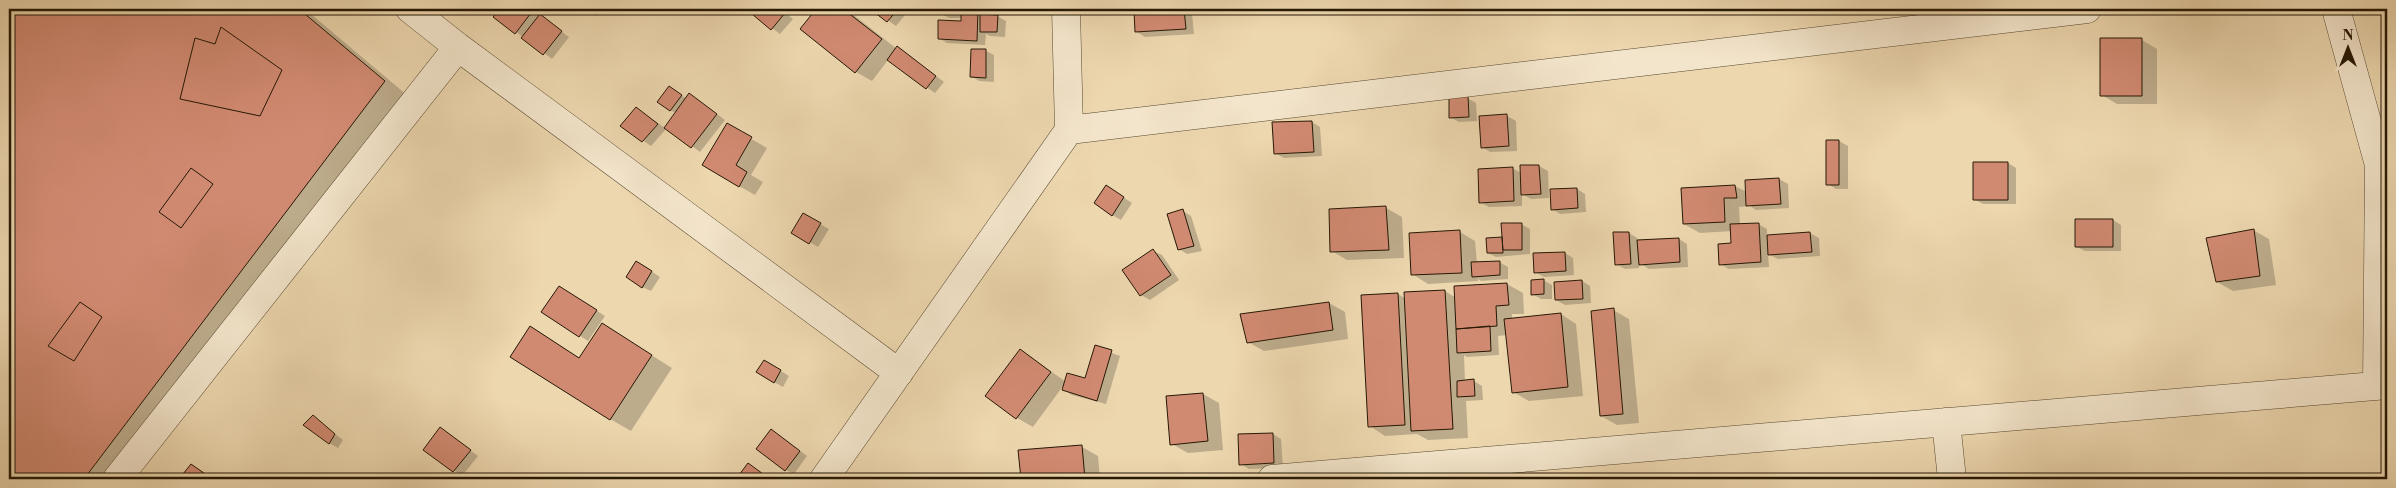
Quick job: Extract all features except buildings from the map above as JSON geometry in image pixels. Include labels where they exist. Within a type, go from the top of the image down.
[{"type":"street","points":[[410,9],[458,47],[899,373]]},
{"type":"street","points":[[824,479],[1070,130],[1066,9]]},
{"type":"street","points":[[1070,130],[2087,9]]},
{"type":"street","points":[[1272,479],[2382,385],[2380,165],[2336,9]]},
{"type":"street","points":[[117,479],[458,47]]},
{"type":"street","points":[[1946,422],[1952,479]]}]
